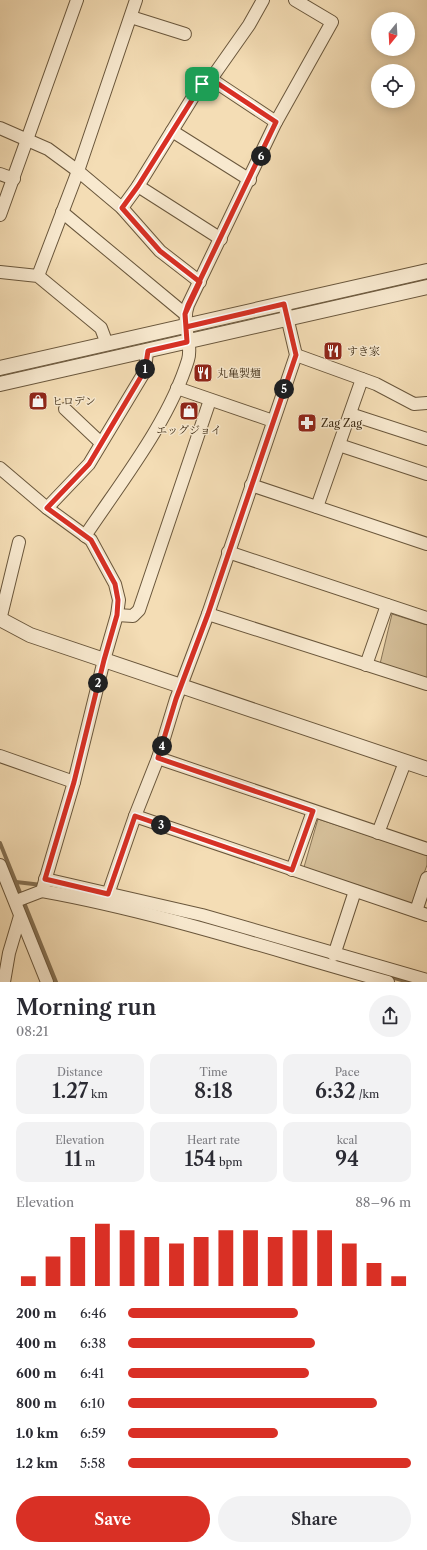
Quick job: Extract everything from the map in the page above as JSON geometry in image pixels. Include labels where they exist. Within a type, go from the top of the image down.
[{"type":"street","points":[[0,215],[77,0]]},
{"type":"street","points":[[38,276],[78,171],[136,0]]},
{"type":"street","points":[[122,208],[138,186],[202,84],[211,79],[249,25],[263,0]]},
{"type":"street","points":[[85,536],[167,413],[189,358],[185,321],[200,282],[250,180],[276,122],[332,22],[295,0]]},
{"type":"street","points":[[131,17],[185,34]]},
{"type":"street","points":[[211,79],[276,122]]},
{"type":"street","points":[[0,128],[48,148],[78,171],[122,208],[160,251],[200,282]]},
{"type":"street","points":[[172,131],[250,180]]},
{"type":"street","points":[[0,174],[14,179]]},
{"type":"street","points":[[138,186],[221,239]]},
{"type":"street","points":[[62,212],[185,321]]},
{"type":"street","points":[[0,368],[107,344],[185,321],[284,304],[427,271]]},
{"type":"street","points":[[0,272],[38,276],[101,328],[107,344]]},
{"type":"street","points":[[0,384],[427,287]]},
{"type":"street","points":[[108,894],[135,816],[158,758],[208,614],[250,485],[296,355],[284,304]]},
{"type":"street","points":[[47,508],[89,464],[145,370],[148,351]]},
{"type":"street","points":[[296,355],[376,384],[414,404],[427,403]]},
{"type":"street","points":[[317,508],[362,379]]},
{"type":"street","points":[[176,388],[273,421]]},
{"type":"street","points":[[117,615],[133,616],[139,610],[210,400]]},
{"type":"street","points":[[65,408],[101,443]]},
{"type":"street","points":[[350,414],[427,439]]},
{"type":"street","points":[[339,445],[427,474]]},
{"type":"street","points":[[0,468],[47,508],[91,540],[115,584],[118,600],[117,615],[104,660],[74,782],[43,885]]},
{"type":"street","points":[[250,485],[427,544]]},
{"type":"street","points":[[19,542],[0,620],[30,635],[427,769]]},
{"type":"street","points":[[228,552],[427,618]]},
{"type":"street","points":[[366,665],[387,604]]},
{"type":"street","points":[[208,614],[427,684]]},
{"type":"street","points":[[0,756],[74,782]]},
{"type":"street","points":[[158,758],[427,849]]},
{"type":"street","points":[[378,833],[405,762]]},
{"type":"street","points":[[292,870],[313,811]]},
{"type":"street","points":[[135,816],[421,913],[427,878]]},
{"type":"street","points":[[0,865],[20,899],[20,916],[9,953],[4,982]]},
{"type":"street","points":[[43,885],[220,932],[272,949],[388,982]]},
{"type":"street","points":[[20,899],[43,885],[108,894],[202,915],[334,955],[427,980]]},
{"type":"street","points":[[334,955],[355,891]]},
{"type":"street","points":[[20,916],[47,982]]},
{"type":"shaded area","points":[[392,614],[427,625],[427,680],[380,664]]},
{"type":"shaded area","points":[[318,819],[427,855],[427,865],[413,904],[304,867]]},
{"type":"waterway","points":[[0,843],[56,982]]},
{"type":"waterway","points":[[16,882],[42,885]]},
{"type":"waterway","points":[[187,918],[226,929]]},
{"type":"waterway","points":[[387,976],[409,982]]},
{"type":"place","name":"すき家","points":[[333,351]]},
{"type":"place","name":"丸亀製麺","points":[[203,373]]},
{"type":"place","name":"ヒロデン","points":[[38,401]]},
{"type":"place","name":"エッグジョイ","points":[[189,411]]},
{"type":"place","name":"Zag Zag","points":[[307,423]]},
{"type":"route","points":[[202,84],[138,186],[122,208],[160,251],[200,282],[185,314],[187,342],[148,351],[145,370],[89,464],[47,508],[91,540],[115,584],[118,600],[117,615],[104,660],[74,782],[45,879],[108,894],[135,816],[292,870],[313,811],[158,758],[176,699],[208,614],[250,485],[296,355],[284,304],[186,327],[185,314],[188,305],[200,282],[250,180],[276,122],[211,79],[202,84]]}]
